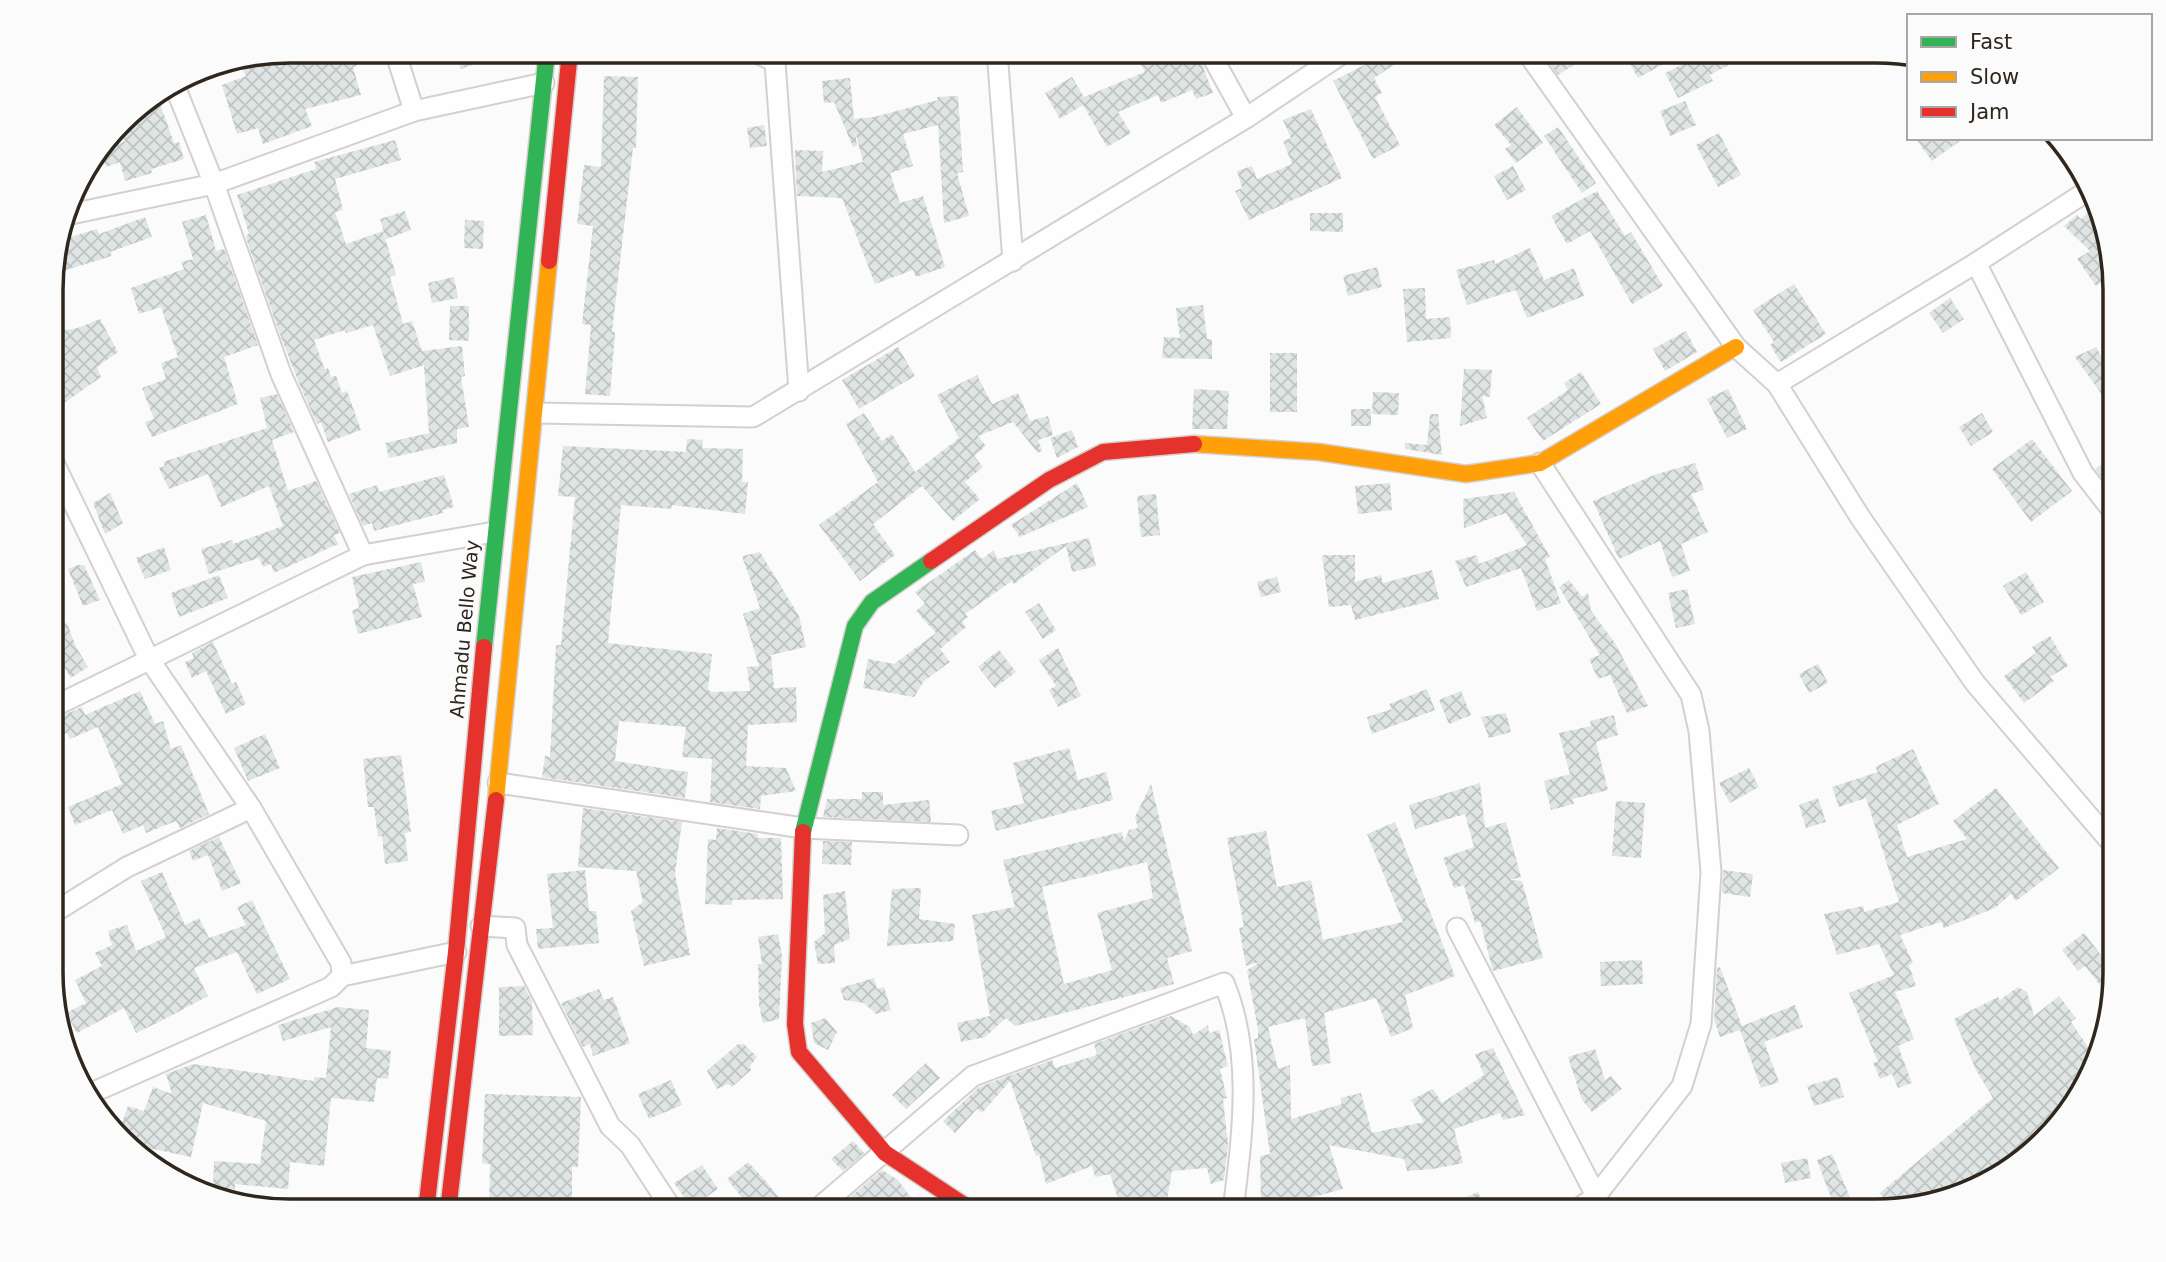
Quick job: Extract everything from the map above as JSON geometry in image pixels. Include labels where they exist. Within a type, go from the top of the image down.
[{"type":"main road","name":"Ahmadu Bello Way","points":[[427,1199],[456,952],[494,532],[546,63]]},
{"type":"main road","points":[[449,1199],[498,783],[569,63]]},
{"type":"main road","points":[[955,1199],[885,1153],[831,1093],[799,1052],[795,1024],[803,828],[855,626],[872,602],[1049,480],[1103,452],[1208,443],[1319,452],[1466,474],[1540,463],[1736,347]]},
{"type":"street","points":[[399,63],[414,111]]},
{"type":"street","points":[[775,63],[799,391]]},
{"type":"street","points":[[998,63],[1013,261]]},
{"type":"street","points":[[1216,63],[1246,118]]},
{"type":"street","points":[[536,413],[753,417],[1246,118],[1328,63]]},
{"type":"street","points":[[1534,63],[1736,347],[1777,384],[1860,517],[1975,683],[2103,833]]},
{"type":"street","points":[[76,213],[214,184],[414,111],[544,83]]},
{"type":"street","points":[[177,93],[214,184],[281,374],[363,555]]},
{"type":"street","points":[[1777,384],[1976,263],[2082,195]]},
{"type":"street","points":[[1976,263],[2083,474],[2103,499]]},
{"type":"street","points":[[1540,463],[1691,695],[1699,731],[1711,872],[1702,1024],[1682,1086],[1603,1199]]},
{"type":"street","points":[[63,482],[149,659],[251,808],[341,963],[342,976]]},
{"type":"street","points":[[63,702],[363,555],[494,532]]},
{"type":"street","points":[[498,783],[803,828],[957,835]]},
{"type":"street","points":[[63,907],[127,867],[251,808]]},
{"type":"street","points":[[481,926],[515,928],[517,945],[610,1126],[630,1145],[665,1199]]},
{"type":"street","points":[[1457,928],[1596,1199]]},
{"type":"street","points":[[97,1091],[331,987],[342,976],[456,952]]},
{"type":"street","points":[[829,1199],[973,1076],[1224,983],[1237,1023],[1245,1115],[1234,1199]]},
{"type":"building","points":[[356,63],[357,66],[353,67],[361,95],[305,109],[312,126],[263,144],[258,128],[237,134],[222,85],[246,76],[242,69],[261,65]]},
{"type":"building","points":[[459,63],[477,63],[461,69]]},
{"type":"building","points":[[1140,63],[1202,63],[1213,93],[1196,99],[1192,90],[1161,103],[1158,95],[1118,112],[1131,133],[1107,147],[1083,105],[1060,119],[1045,93],[1072,77],[1084,97],[1145,72]]},
{"type":"building","points":[[1368,63],[1397,63],[1374,78],[1382,93],[1375,97],[1400,145],[1373,159],[1333,81]]},
{"type":"building","points":[[1549,63],[1574,63],[1575,64],[1558,75]]},
{"type":"building","points":[[1629,63],[1665,63],[1638,78]]},
{"type":"building","points":[[1685,63],[1732,63],[1710,75],[1713,81],[1678,98],[1665,73]]},
{"type":"building","points":[[604,76],[638,77],[636,148],[633,148],[612,332],[615,332],[610,396],[585,394],[591,325],[582,324],[593,226],[577,224],[584,165],[601,167]]},
{"type":"building","points":[[850,78],[854,119],[874,117],[938,100],[937,97],[958,96],[963,172],[957,173],[969,216],[944,223],[938,125],[903,134],[913,166],[890,173],[900,203],[923,196],[945,267],[916,277],[913,270],[875,284],[842,198],[797,196],[795,150],[823,151],[822,172],[863,162],[855,131],[857,146],[853,147],[834,102],[824,103],[822,81]]},
{"type":"building","points":[[1685,101],[1696,125],[1670,136],[1660,111]]},
{"type":"building","points":[[160,104],[174,143],[179,142],[184,159],[151,169],[152,173],[125,181],[120,162],[106,167],[103,161],[115,145],[125,141],[123,136]]},
{"type":"building","points":[[1517,107],[1543,143],[1516,163],[1505,149],[1511,145],[1494,125]]},
{"type":"building","points":[[1311,109],[1342,178],[1249,220],[1235,191],[1242,188],[1237,171],[1252,166],[1257,179],[1292,164],[1283,141],[1291,138],[1283,120]]},
{"type":"building","points":[[764,125],[767,146],[750,148],[747,128]]},
{"type":"building","points":[[1558,127],[1596,183],[1582,193],[1544,136]]},
{"type":"building","points":[[1719,133],[1741,175],[1718,187],[1696,145]]},
{"type":"building","points":[[395,140],[401,160],[335,179],[343,210],[335,212],[346,244],[383,231],[396,275],[390,277],[403,324],[412,321],[422,351],[462,346],[465,376],[461,377],[469,427],[457,429],[457,443],[389,458],[385,443],[429,433],[424,365],[390,376],[373,325],[314,340],[325,370],[328,368],[331,377],[336,376],[342,393],[347,391],[361,430],[328,442],[321,422],[317,424],[281,337],[247,241],[246,235],[249,234],[237,195],[316,169],[314,162]]},
{"type":"building","points":[[1916,140],[1961,140],[1932,161]]},
{"type":"building","points":[[1513,166],[1526,190],[1507,200],[1494,176]]},
{"type":"building","points":[[1597,191],[1625,236],[1631,232],[1663,286],[1632,304],[1590,231],[1567,244],[1551,216]]},
{"type":"building","points":[[405,211],[411,230],[386,239],[380,219]]},
{"type":"building","points":[[2089,212],[2099,246],[2103,282],[2096,286],[2077,259],[2090,251],[2064,226],[2077,215],[2081,219]]},
{"type":"building","points":[[1310,213],[1343,213],[1343,232],[1310,231]]},
{"type":"building","points":[[206,215],[216,251],[224,249],[258,345],[224,357],[238,404],[152,437],[145,422],[154,419],[142,388],[166,379],[161,363],[178,357],[161,307],[139,314],[131,288],[184,269],[181,262],[193,259],[182,222]]},
{"type":"building","points":[[145,217],[152,237],[110,252],[112,256],[64,271],[70,237],[97,229],[99,234]]},
{"type":"building","points":[[465,220],[484,221],[483,249],[464,248]]},
{"type":"building","points":[[1530,248],[1544,280],[1574,268],[1584,296],[1527,318],[1516,290],[1467,305],[1456,270],[1494,260],[1495,264]]},
{"type":"building","points":[[1377,267],[1382,287],[1348,296],[1343,276]]},
{"type":"building","points":[[454,277],[458,298],[432,303],[428,283]]},
{"type":"building","points":[[1794,284],[1826,334],[1781,362],[1770,345],[1774,342],[1753,310]]},
{"type":"building","points":[[1425,288],[1426,319],[1450,317],[1451,338],[1407,342],[1403,289]]},
{"type":"building","points":[[1950,298],[1964,319],[1943,333],[1929,313]]},
{"type":"building","points":[[1203,305],[1207,339],[1212,339],[1212,359],[1162,358],[1164,337],[1180,338],[1176,308]]},
{"type":"building","points":[[450,306],[469,306],[469,341],[449,340]]},
{"type":"building","points":[[100,319],[118,352],[97,367],[101,377],[63,404],[63,330],[78,328]]},
{"type":"building","points":[[1686,331],[1697,352],[1665,371],[1653,349]]},
{"type":"building","points":[[898,347],[915,376],[859,409],[842,380]]},
{"type":"building","points":[[2096,347],[2103,359],[2103,396],[2075,357]]},
{"type":"building","points":[[1270,353],[1297,353],[1297,412],[1270,412]]},
{"type":"building","points":[[1464,369],[1492,370],[1490,397],[1482,396],[1487,418],[1460,426]]},
{"type":"building","points":[[1581,372],[1601,404],[1543,441],[1527,418],[1568,390],[1564,383]]},
{"type":"building","points":[[977,375],[992,404],[1018,393],[1030,421],[1048,416],[1053,435],[1038,440],[1042,451],[1038,453],[1013,422],[978,436],[986,446],[974,456],[983,467],[965,482],[980,499],[953,521],[922,486],[873,524],[895,555],[860,581],[819,525],[878,482],[846,424],[864,413],[882,441],[892,434],[915,472],[959,438],[937,395]]},
{"type":"building","points":[[1194,389],[1229,391],[1227,429],[1192,429]]},
{"type":"building","points":[[1728,389],[1747,429],[1727,438],[1707,399]]},
{"type":"building","points":[[1373,392],[1399,393],[1398,415],[1372,414]]},
{"type":"building","points":[[277,394],[294,432],[272,440],[288,491],[316,481],[340,533],[334,535],[338,544],[274,573],[271,564],[263,567],[259,558],[209,574],[201,549],[232,540],[233,544],[283,526],[269,486],[221,507],[208,474],[169,489],[159,468],[165,466],[163,462],[267,428],[260,398]]},
{"type":"building","points":[[1351,409],[1371,409],[1371,426],[1351,426]]},
{"type":"building","points":[[1982,413],[1993,432],[1971,446],[1959,427]]},
{"type":"building","points":[[1430,414],[1438,414],[1442,455],[1405,449],[1405,443],[1427,445]]},
{"type":"building","points":[[1072,430],[1078,447],[1057,458],[1050,438]]},
{"type":"building","points":[[687,439],[703,440],[702,448],[743,449],[742,482],[748,482],[745,514],[672,505],[672,509],[621,505],[608,643],[712,654],[708,689],[711,692],[750,691],[747,667],[759,666],[743,614],[760,608],[742,556],[760,552],[799,616],[806,647],[771,655],[774,688],[796,687],[797,722],[748,725],[746,766],[786,768],[796,791],[761,796],[760,809],[710,802],[712,759],[682,757],[686,727],[619,721],[615,761],[688,772],[685,798],[542,777],[545,756],[550,757],[556,645],[561,645],[575,497],[558,496],[563,446],[686,452]]},
{"type":"building","points":[[2032,439],[2072,491],[2031,522],[1992,469]]},
{"type":"building","points":[[1695,463],[1704,490],[1691,494],[1708,532],[1681,544],[1690,571],[1672,577],[1660,541],[1619,559],[1593,501],[1654,475]]},
{"type":"building","points":[[2103,463],[2103,479],[2095,469]]},
{"type":"building","points":[[444,475],[454,507],[442,510],[443,513],[374,531],[372,523],[363,526],[349,494],[377,485],[379,492]]},
{"type":"building","points":[[1077,483],[1088,507],[1020,537],[1011,525]]},
{"type":"building","points":[[1390,483],[1392,510],[1358,514],[1355,486]]},
{"type":"building","points":[[1514,492],[1550,557],[1545,559],[1561,603],[1537,611],[1521,568],[1466,587],[1455,561],[1477,555],[1479,564],[1527,545],[1506,513],[1464,528],[1463,499]]},
{"type":"building","points":[[110,493],[123,523],[105,534],[93,503]]},
{"type":"building","points":[[1156,494],[1160,535],[1141,537],[1137,496]]},
{"type":"building","points":[[1089,538],[1096,566],[1072,572],[1066,546],[1014,584],[1012,581],[965,614],[968,617],[962,621],[966,627],[940,649],[950,662],[924,681],[914,697],[863,688],[868,659],[894,664],[936,633],[916,611],[925,603],[915,592],[975,550],[982,559],[994,550],[997,559]]},
{"type":"building","points":[[164,547],[171,570],[145,579],[136,558]]},
{"type":"building","points":[[1322,555],[1355,555],[1355,582],[1381,575],[1383,583],[1432,570],[1439,599],[1355,620],[1351,605],[1329,607]]},
{"type":"building","points":[[421,562],[425,582],[413,584],[422,617],[358,634],[352,610],[359,608],[352,577]]},
{"type":"building","points":[[84,565],[100,600],[83,606],[68,569]]},
{"type":"building","points":[[2026,572],[2044,602],[2021,615],[2003,586]]},
{"type":"building","points":[[219,575],[228,598],[179,617],[171,593]]},
{"type":"building","points":[[1277,577],[1281,592],[1261,597],[1257,582]]},
{"type":"building","points":[[1569,580],[1582,597],[1588,593],[1591,611],[1615,643],[1648,706],[1627,713],[1610,675],[1598,679],[1589,659],[1600,655],[1559,587]]},
{"type":"building","points":[[1687,589],[1695,624],[1676,628],[1668,593]]},
{"type":"building","points":[[1039,603],[1056,630],[1043,639],[1025,612]]},
{"type":"building","points":[[67,623],[76,647],[88,667],[71,678],[63,665],[63,624]]},
{"type":"building","points":[[2050,636],[2068,666],[2050,677],[2054,681],[2024,703],[2004,676],[2036,653],[2032,647]]},
{"type":"building","points":[[213,642],[232,684],[236,682],[246,704],[226,714],[206,671],[192,678],[185,662],[194,658],[192,653]]},
{"type":"building","points":[[1058,648],[1081,696],[1058,707],[1049,690],[1056,686],[1039,660]]},
{"type":"building","points":[[999,650],[1016,672],[995,688],[978,667]]},
{"type":"building","points":[[1818,664],[1828,683],[1809,693],[1799,674]]},
{"type":"building","points":[[1427,689],[1435,710],[1372,734],[1367,717],[1392,709],[1389,704]]},
{"type":"building","points":[[140,691],[155,724],[163,721],[171,749],[181,745],[209,814],[180,828],[176,821],[146,833],[143,825],[123,834],[112,810],[75,825],[68,807],[122,784],[98,727],[70,739],[67,733],[63,735],[63,716],[82,707],[85,715]]},
{"type":"building","points":[[1461,691],[1471,715],[1449,724],[1439,700]]},
{"type":"building","points":[[1506,713],[1511,732],[1489,738],[1481,717]]},
{"type":"building","points":[[1614,715],[1618,735],[1596,742],[1608,790],[1573,799],[1574,804],[1551,810],[1544,781],[1570,774],[1559,733],[1591,726],[1590,721]]},
{"type":"building","points":[[265,734],[280,768],[248,781],[234,748]]},
{"type":"building","points":[[1069,748],[1078,780],[1106,772],[1113,800],[996,831],[991,811],[1024,803],[1013,763]]},
{"type":"building","points":[[1913,749],[1939,804],[1897,825],[1907,857],[1967,839],[1953,821],[1996,788],[2059,868],[2016,901],[2011,894],[1995,908],[1944,928],[1941,922],[1900,935],[1913,963],[1909,965],[1916,986],[1895,992],[1914,1039],[1898,1046],[1912,1083],[1898,1088],[1892,1074],[1880,1079],[1873,1063],[1878,1062],[1849,993],[1894,975],[1879,944],[1837,955],[1824,914],[1863,906],[1864,912],[1899,902],[1866,798],[1839,807],[1832,787],[1878,772],[1875,767]]},
{"type":"building","points":[[401,755],[411,832],[405,833],[408,861],[385,864],[382,836],[378,837],[374,807],[368,807],[363,759]]},
{"type":"building","points":[[1749,768],[1759,787],[1730,803],[1719,783]]},
{"type":"building","points":[[1480,783],[1485,828],[1506,822],[1521,877],[1510,880],[1522,881],[1543,958],[1493,971],[1480,921],[1475,923],[1464,885],[1454,888],[1443,858],[1474,847],[1465,814],[1415,829],[1409,805]]},
{"type":"building","points":[[1151,784],[1192,951],[1167,958],[1174,984],[1015,1026],[1006,1018],[985,1037],[961,1042],[957,1023],[990,1016],[972,915],[1015,907],[1003,860],[1122,832],[1124,841],[1129,830],[1138,828],[1135,817]],"holes":[[[1147,862],[1153,898],[1097,913],[1112,970],[1064,984],[1042,887]]]},
{"type":"building","points":[[862,792],[883,792],[883,805],[929,800],[931,822],[823,817],[827,799],[862,799]]},
{"type":"building","points":[[1818,798],[1826,822],[1806,828],[1799,805]]},
{"type":"building","points":[[1616,801],[1645,803],[1641,858],[1612,856]]},
{"type":"building","points":[[583,808],[682,822],[675,873],[690,955],[644,966],[631,911],[643,902],[636,871],[578,867]]},
{"type":"building","points":[[1395,822],[1455,976],[1405,995],[1413,1028],[1391,1037],[1376,998],[1324,1013],[1331,1063],[1312,1066],[1305,1018],[1268,1027],[1278,1069],[1290,1065],[1291,1119],[1342,1104],[1340,1098],[1361,1093],[1372,1133],[1424,1122],[1411,1100],[1433,1089],[1442,1103],[1484,1075],[1475,1054],[1493,1048],[1525,1115],[1503,1120],[1500,1113],[1454,1129],[1463,1163],[1433,1169],[1407,1171],[1404,1159],[1329,1145],[1343,1189],[1306,1199],[1261,1199],[1260,1156],[1270,1154],[1254,1039],[1258,1038],[1258,1029],[1247,970],[1260,962],[1246,966],[1239,928],[1244,927],[1227,838],[1266,831],[1277,887],[1311,880],[1323,940],[1403,922],[1367,834]]},
{"type":"building","points":[[717,828],[758,834],[757,838],[781,838],[783,899],[732,900],[732,905],[705,904],[708,839],[716,840]]},
{"type":"building","points":[[219,837],[241,883],[222,891],[208,855],[193,861],[189,851]]},
{"type":"building","points":[[823,841],[852,842],[851,865],[822,864]]},
{"type":"building","points":[[585,870],[589,911],[596,911],[599,943],[538,949],[536,929],[553,928],[547,874]]},
{"type":"building","points":[[1723,870],[1753,874],[1750,897],[1722,893]]},
{"type":"building","points":[[162,872],[185,925],[199,918],[209,938],[246,925],[237,907],[252,900],[290,979],[257,994],[237,952],[194,968],[208,996],[161,1021],[136,1033],[124,1008],[77,1033],[67,1013],[86,1003],[75,980],[102,966],[95,953],[112,945],[108,931],[127,925],[136,951],[166,937],[141,881]]},
{"type":"building","points":[[921,888],[919,919],[955,924],[953,941],[887,946],[892,889]]},
{"type":"building","points":[[845,891],[850,939],[834,945],[835,963],[818,964],[814,942],[825,933],[823,895]]},
{"type":"building","points":[[2084,933],[2103,958],[2103,989],[2085,966],[2078,971],[2062,950]]},
{"type":"building","points":[[778,934],[782,956],[779,1019],[763,1023],[759,1005],[758,964],[762,964],[758,937]]},
{"type":"building","points":[[1642,960],[1643,984],[1601,986],[1600,962]]},
{"type":"building","points":[[1720,967],[1742,1026],[1795,1005],[1803,1027],[1764,1042],[1779,1082],[1761,1088],[1740,1030],[1720,1037],[1714,1019],[1717,968]]},
{"type":"building","points":[[874,978],[877,989],[884,987],[891,1010],[876,1014],[864,1003],[844,1000],[840,988]]},
{"type":"building","points":[[524,986],[532,1001],[533,1035],[499,1036],[499,987]]},
{"type":"building","points":[[2018,987],[2027,992],[2034,1016],[2059,996],[2076,1018],[2071,1022],[2089,1049],[2073,1085],[2047,1122],[2026,1143],[2002,1161],[1949,1187],[1920,1195],[1885,1199],[1880,1193],[1993,1098],[1976,1070],[1954,1019],[1998,997],[2000,1000]]},
{"type":"building","points":[[599,989],[604,1000],[613,997],[630,1043],[593,1056],[590,1044],[583,1047],[561,1003]]},
{"type":"building","points":[[338,1007],[369,1010],[366,1048],[391,1051],[388,1079],[377,1078],[374,1102],[331,1098],[324,1166],[290,1162],[288,1189],[235,1184],[235,1192],[213,1185],[214,1161],[260,1164],[266,1121],[203,1103],[191,1157],[146,1147],[121,1124],[128,1106],[144,1111],[153,1087],[172,1094],[166,1074],[193,1064],[314,1081],[314,1077],[326,1078],[331,1027],[283,1041],[278,1025]]},
{"type":"building","points":[[1171,1016],[1190,1027],[1193,1035],[1208,1025],[1209,1033],[1219,1030],[1228,1066],[1220,1069],[1227,1098],[1223,1099],[1228,1144],[1224,1180],[1211,1184],[1207,1168],[1172,1171],[1167,1199],[1118,1199],[1110,1174],[1095,1177],[1092,1166],[1046,1184],[1039,1155],[1036,1156],[1010,1081],[982,1113],[977,1109],[955,1133],[943,1121],[979,1087],[1052,1060],[1055,1068],[1097,1055],[1094,1044]]},
{"type":"building","points":[[825,1018],[837,1032],[828,1050],[814,1043],[811,1023]]},
{"type":"building","points":[[738,1044],[744,1044],[757,1057],[750,1066],[751,1070],[732,1087],[728,1084],[717,1089],[707,1071]]},
{"type":"building","points":[[1595,1049],[1605,1080],[1611,1076],[1622,1089],[1592,1112],[1582,1100],[1568,1057]]},
{"type":"building","points":[[926,1063],[940,1078],[906,1109],[892,1095]]},
{"type":"building","points":[[1838,1077],[1844,1097],[1814,1106],[1807,1086]]},
{"type":"building","points":[[671,1080],[682,1105],[649,1119],[638,1094]]},
{"type":"building","points":[[485,1094],[581,1097],[578,1167],[572,1167],[572,1199],[489,1199],[490,1164],[482,1163]]},
{"type":"building","points":[[853,1141],[864,1153],[843,1171],[831,1159]]},
{"type":"building","points":[[1832,1154],[1851,1199],[1831,1199],[1817,1160]]},
{"type":"building","points":[[1807,1158],[1811,1178],[1785,1183],[1781,1163]]},
{"type":"building","points":[[748,1162],[780,1199],[743,1199],[727,1179]]},
{"type":"building","points":[[702,1165],[718,1189],[703,1199],[685,1199],[674,1183]]},
{"type":"building","points":[[882,1170],[898,1180],[912,1199],[848,1199]]},
{"type":"building","points":[[1478,1192],[1481,1199],[1462,1199]]},
{"type":"traffic: fast","points":[[484,647],[546,63]]},
{"type":"traffic: fast","points":[[803,832],[855,626],[872,602],[931,561]]},
{"type":"traffic: slow","points":[[496,800],[549,261]]},
{"type":"traffic: slow","points":[[1194,444],[1319,452],[1466,474],[1540,463],[1736,347]]},
{"type":"traffic: jam","points":[[549,261],[569,63]]},
{"type":"traffic: jam","points":[[931,561],[1049,480],[1103,452],[1194,444]]},
{"type":"traffic: jam","points":[[427,1199],[456,952],[484,647]]},
{"type":"traffic: jam","points":[[449,1199],[496,800]]},
{"type":"traffic: jam","points":[[803,832],[795,1024],[799,1052],[885,1153],[955,1199]]}]
